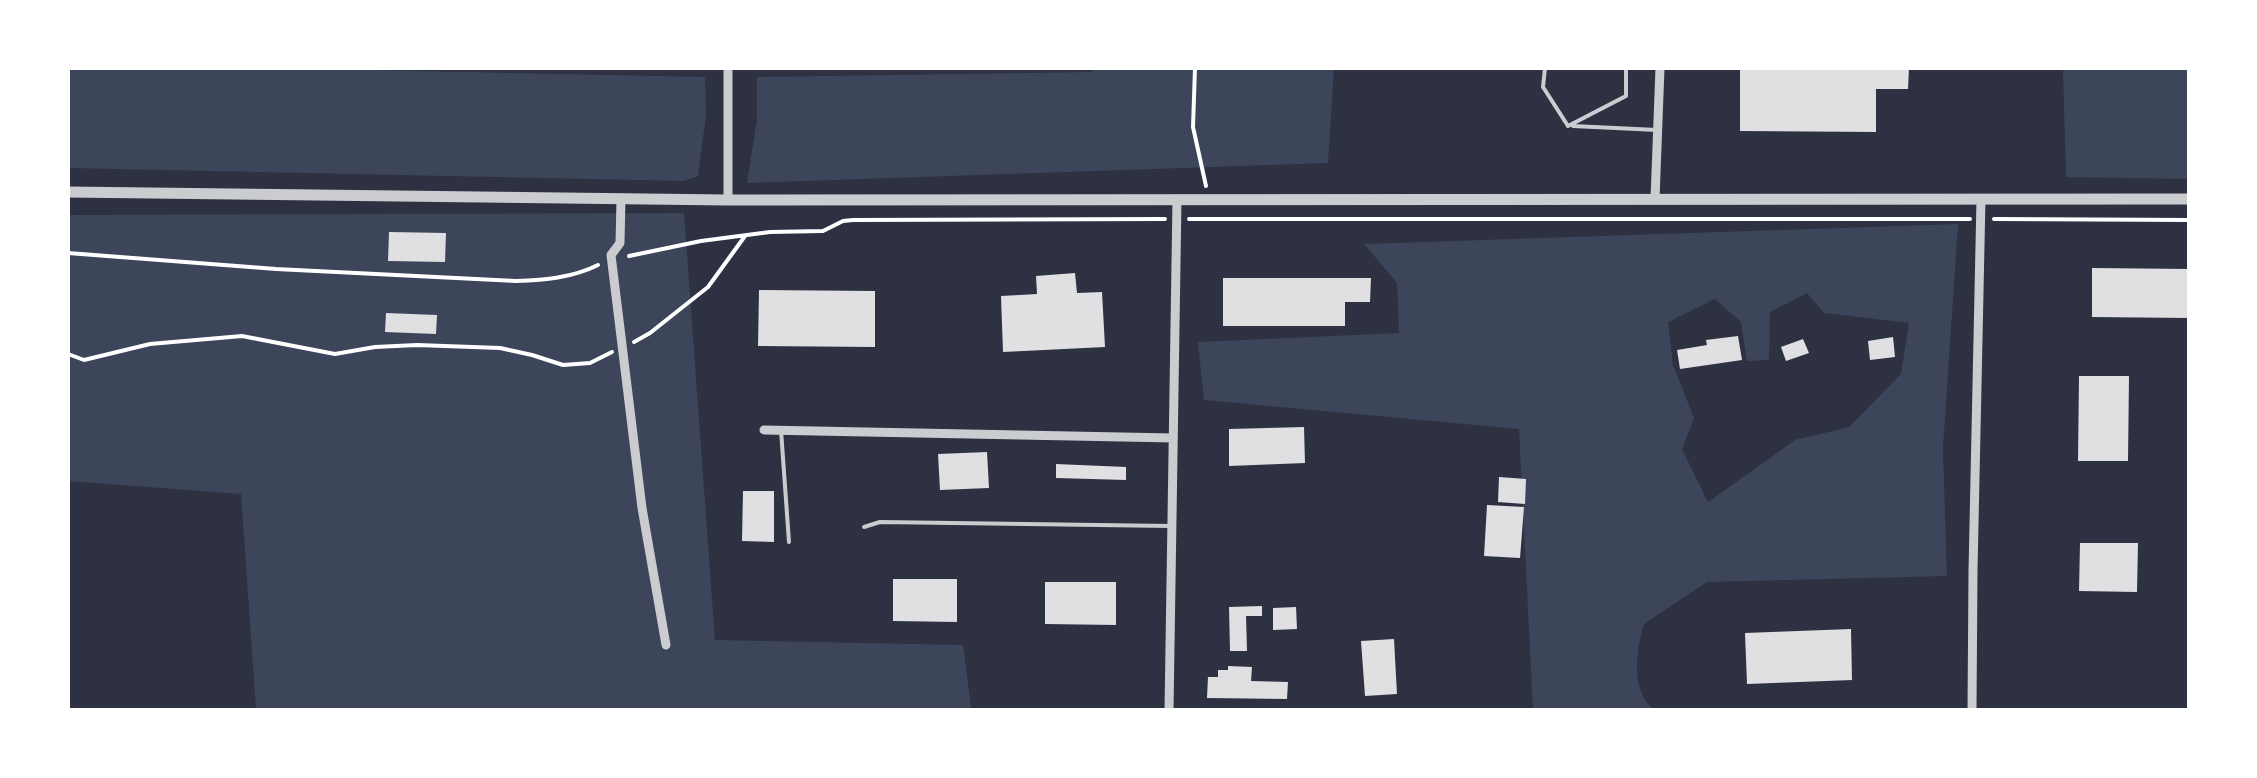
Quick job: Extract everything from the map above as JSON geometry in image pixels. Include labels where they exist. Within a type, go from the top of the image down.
[{"type":"street","points":[[728,68],[728,200]]},
{"type":"street","points":[[1655,199],[1660,68]]},
{"type":"street","points":[[68,192],[728,200],[2190,199]]},
{"type":"street","points":[[621,199],[620,243],[611,255],[642,508],[666,646]]},
{"type":"street","points":[[1169,710],[1177,199]]},
{"type":"street","points":[[1972,710],[1981,199]]},
{"type":"street","points":[[764,430],[1173,438]]},
{"type":"lane","points":[[1545,68],[1543,87],[1568,126]]},
{"type":"lane","points":[[1568,126],[1626,96],[1626,68]]},
{"type":"lane","points":[[1568,126],[1657,130]]},
{"type":"lane","points":[[781,430],[789,542]]},
{"type":"lane","points":[[864,527],[880,522],[1170,526]]},
{"type":"path","points":[[1196,68],[1193,127],[1209,199]]},
{"type":"path","points":[[68,254],[516,281],[581,273],[611,255],[626,256],[770,232],[811,233],[853,220],[2190,220]]},
{"type":"path","points":[[68,354],[84,360],[150,344],[242,336],[335,354],[417,345],[500,348],[564,364],[590,363],[650,333],[708,286],[745,236]]},
{"type":"shaded area","points":[[68,68],[705,77],[706,115],[698,176],[684,181],[68,168]]},
{"type":"shaded area","points":[[1097,68],[1334,68],[1328,163],[747,183],[757,119],[757,77],[1091,72]]},
{"type":"shaded area","points":[[2063,68],[2189,68],[2189,179],[2066,177]]},
{"type":"shaded area","points":[[684,213],[715,640],[963,645],[970,710],[256,710],[241,494],[68,481],[68,215]]},
{"type":"shaded area","points":[[1958,224],[1943,448],[1947,576],[1707,582],[1644,624],[1637,658],[1638,681],[1654,710],[1533,710],[1519,429],[1204,400],[1198,342],[1399,333],[1397,283],[1364,244]],"holes":[[[1807,293],[1824,313],[1909,323],[1901,374],[1849,427],[1795,440],[1708,502],[1682,449],[1694,418],[1673,365],[1668,322],[1715,299],[1741,322],[1747,361],[1769,360],[1770,312]]]},
{"type":"building","points":[[1740,68],[1909,68],[1908,89],[1876,89],[1876,132],[1740,131]]},
{"type":"building","points":[[389,232],[446,233],[445,262],[388,261]]},
{"type":"building","points":[[2092,268],[2190,269],[2190,318],[2092,317]]},
{"type":"building","points":[[1075,273],[1077,293],[1102,292],[1105,347],[1003,352],[1001,296],[1037,294],[1036,276]]},
{"type":"building","points":[[1223,278],[1371,278],[1370,302],[1345,302],[1345,326],[1223,326]]},
{"type":"building","points":[[759,290],[875,291],[875,347],[758,346]]},
{"type":"building","points":[[386,313],[437,315],[436,334],[385,332]]},
{"type":"building","points":[[1738,336],[1742,360],[1680,369],[1677,350],[1707,345],[1706,340]]},
{"type":"building","points":[[1893,337],[1895,357],[1870,360],[1868,341]]},
{"type":"building","points":[[1803,339],[1809,353],[1786,361],[1781,347]]},
{"type":"building","points":[[2079,376],[2129,376],[2128,461],[2078,461]]},
{"type":"building","points":[[1304,427],[1305,463],[1229,466],[1229,429]]},
{"type":"building","points":[[987,452],[989,488],[940,490],[938,454]]},
{"type":"building","points":[[1056,464],[1126,467],[1126,480],[1056,478]]},
{"type":"building","points":[[1499,477],[1526,479],[1525,504],[1498,502]]},
{"type":"building","points":[[743,491],[774,491],[774,542],[742,541]]},
{"type":"building","points":[[1487,505],[1524,507],[1520,558],[1484,556]]},
{"type":"building","points":[[2080,543],[2138,543],[2137,592],[2079,591]]},
{"type":"building","points":[[893,579],[957,579],[957,622],[893,621]]},
{"type":"building","points":[[1045,582],[1116,582],[1116,625],[1045,624]]},
{"type":"building","points":[[1262,606],[1262,616],[1246,616],[1247,651],[1230,651],[1229,607]]},
{"type":"building","points":[[1296,607],[1297,629],[1273,630],[1273,608]]},
{"type":"building","points":[[1851,629],[1852,680],[1747,684],[1745,633]]},
{"type":"building","points":[[1394,639],[1397,694],[1365,696],[1361,641]]},
{"type":"building","points":[[1228,666],[1252,667],[1251,681],[1288,682],[1287,699],[1207,698],[1208,677],[1218,677],[1218,670],[1228,670]]}]
